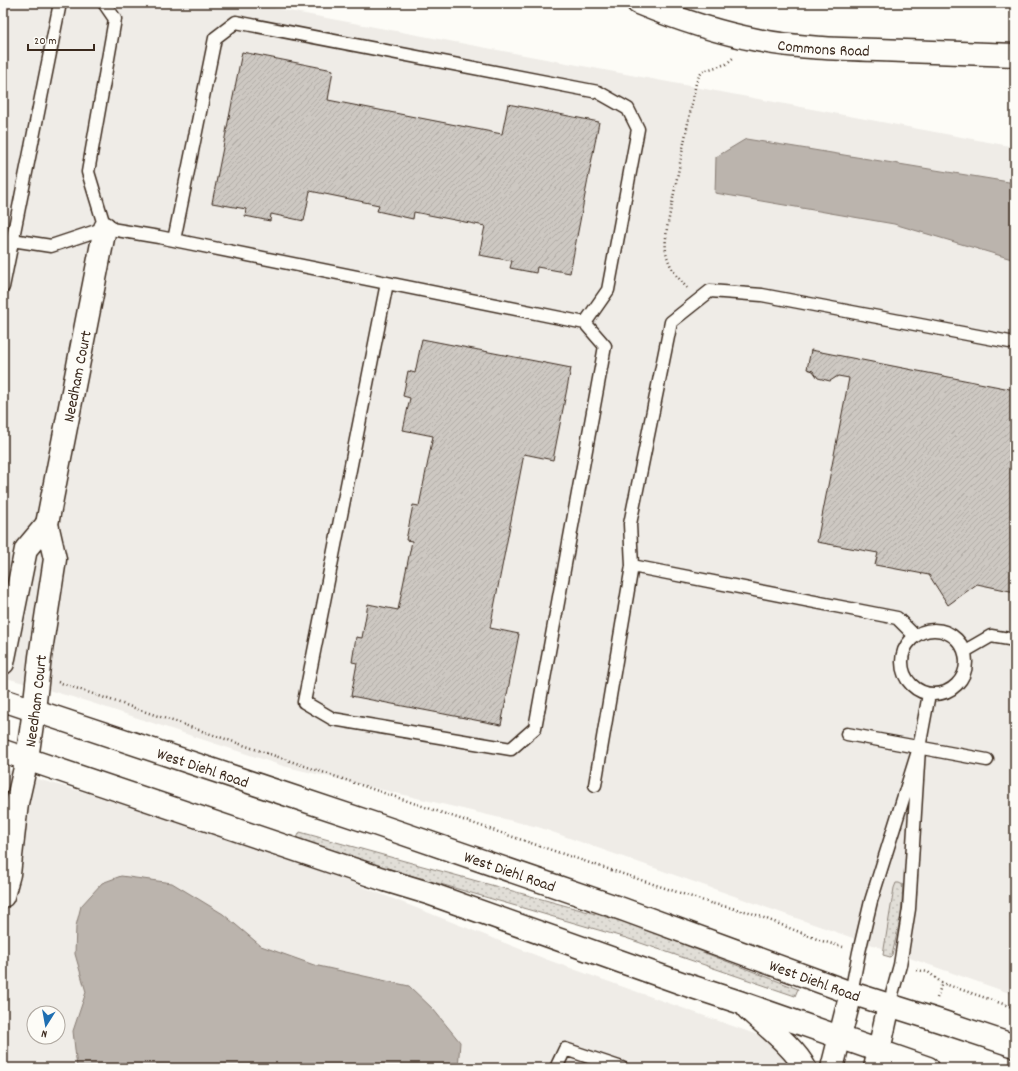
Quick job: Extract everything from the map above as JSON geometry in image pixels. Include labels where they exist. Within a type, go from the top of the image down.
[{"type":"street","name":"Commons Road","points":[[638,3],[686,22],[721,32],[794,46],[1015,55]]},
{"type":"street","name":"Needham Court","points":[[3,896],[9,874],[17,804],[27,759],[55,559],[46,524],[105,228]]},
{"type":"street","name":"Needham Court","points":[[3,663],[26,549],[46,524]]},
{"type":"street","name":"West Diehl Road","points":[[3,700],[371,822],[697,936],[852,993],[1015,1046]]},
{"type":"street","points":[[3,751],[428,894],[739,1002],[840,1038],[877,1059],[928,1068]]},
{"type":"street","points":[[832,1068],[852,993]]},
{"type":"street","points":[[739,1002],[778,1037],[801,1060],[806,1068]]},
{"type":"street","points":[[877,1059],[889,1005]]},
{"type":"lane","points":[[3,287],[60,3]]},
{"type":"lane","points":[[104,3],[115,19],[88,172],[105,228]]},
{"type":"lane","points":[[174,240],[214,38],[236,22],[598,92],[628,109],[638,130],[608,290],[585,323]]},
{"type":"lane","points":[[12,240],[51,246],[105,228],[174,240],[387,283],[585,323],[605,346],[535,728],[511,749],[333,719],[304,702],[387,283]]},
{"type":"lane","points":[[595,785],[632,566],[630,524],[671,322],[710,291],[762,295],[1015,343]]},
{"type":"lane","points":[[632,566],[897,618],[915,636]]},
{"type":"lane","points":[[938,630],[949,633],[958,639],[965,651],[967,662],[963,678],[956,687],[949,691],[938,694],[929,694],[919,691],[910,684],[904,674],[902,665],[903,654],[907,644],[915,636],[926,631],[938,630]]},
{"type":"lane","points":[[965,651],[990,636],[1015,640]]},
{"type":"lane","points":[[852,993],[859,952],[871,901],[919,748],[929,694]]},
{"type":"lane","points":[[847,734],[987,760]]},
{"type":"lane","points":[[889,1005],[900,965],[909,909],[919,748]]},
{"type":"lane","points":[[556,1068],[565,1049],[622,1068]]},
{"type":"path","points":[[688,290],[674,271],[668,259],[666,246],[668,220],[696,83],[703,71],[726,64],[733,58]]},
{"type":"path","points":[[38,675],[568,856],[710,903],[749,912],[822,940]]},
{"type":"path","points":[[919,970],[928,972],[942,983],[1015,1008]]},
{"type":"path","points":[[939,992],[942,983]]},
{"type":"shaded area","points":[[3,3],[246,3],[1015,147],[1015,995],[538,827],[283,766],[86,701],[3,677]]},
{"type":"shaded area","points":[[746,139],[1015,183],[1015,260],[894,224],[715,193],[716,157]]},
{"type":"shaded area","points":[[3,769],[90,794],[295,860],[548,960],[770,1039],[790,1063],[792,1068],[3,1068]]},
{"type":"shaded area","points":[[300,832],[628,923],[798,989],[795,996],[626,938],[406,874],[297,838]]},
{"type":"shaded area","points":[[121,876],[172,883],[223,914],[261,946],[314,965],[409,986],[433,1009],[460,1042],[458,1068],[77,1068],[73,1031],[86,992],[75,954],[76,926],[81,906],[102,883]]},
{"type":"shaded area","points":[[896,883],[903,885],[901,916],[892,955],[890,957],[883,955]]},
{"type":"building","points":[[242,52],[333,70],[328,100],[502,134],[508,104],[599,122],[570,273],[537,267],[536,273],[510,268],[512,261],[479,255],[485,226],[414,212],[413,219],[377,211],[379,205],[310,191],[304,221],[271,214],[270,221],[245,216],[246,209],[212,203]]},
{"type":"building","points":[[422,339],[571,368],[553,460],[524,454],[490,628],[519,634],[501,725],[351,696],[357,663],[352,662],[356,637],[362,638],[368,604],[398,610],[412,541],[406,540],[413,505],[419,506],[433,436],[403,430],[410,398],[403,396],[408,371],[415,373]]},
{"type":"building","points":[[811,350],[1015,390],[1015,592],[977,584],[948,605],[929,575],[875,565],[878,553],[817,542],[849,378],[838,376],[830,381],[818,378],[813,371],[807,369]]}]
